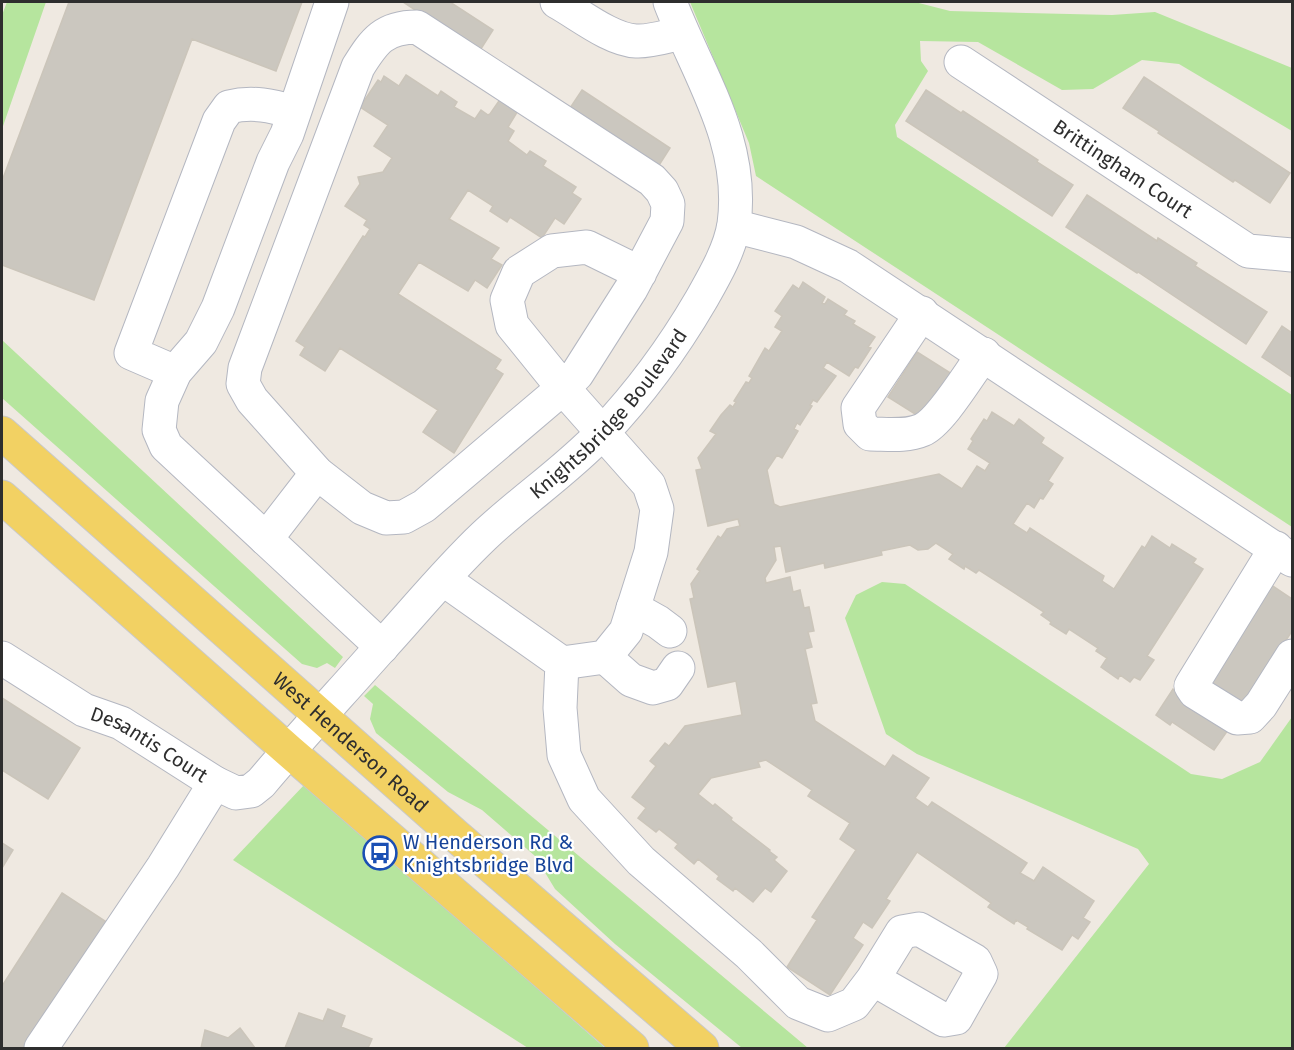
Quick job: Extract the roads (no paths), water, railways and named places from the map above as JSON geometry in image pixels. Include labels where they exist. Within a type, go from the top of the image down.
[{"type":"main road","name":"West Henderson Road","points":[[2,433],[527,898],[702,1048]]},
{"type":"main road","points":[[2,497],[289,751],[632,1048]]},
{"type":"street","points":[[332,2],[294,112],[218,308],[201,342],[175,372],[162,400],[159,430],[166,446],[382,647]]},
{"type":"street","points":[[557,2],[622,39],[650,40],[682,33]]},
{"type":"street","name":"Knightsbridge Boulevard","points":[[289,751],[442,579],[484,536],[602,434],[643,386],[689,320],[726,250],[734,226],[735,174],[730,143],[670,2]]},
{"type":"street","points":[[402,27],[417,27],[652,180],[662,191],[668,204],[667,221],[640,273],[577,374],[563,388],[424,506],[404,517],[386,518],[362,508],[317,473],[252,400],[243,384],[245,368],[358,67],[370,47],[382,35],[402,27]]},
{"type":"street","name":"Brittingham Court","points":[[961,62],[1248,251],[1293,255]]},
{"type":"street","points":[[175,372],[131,353],[219,121],[230,107],[242,104],[261,103],[294,112]]},
{"type":"street","points":[[734,226],[796,242],[838,261],[922,313],[1284,554],[1191,686],[1195,692],[1237,718],[1250,717],[1261,705],[1293,656]]},
{"type":"street","points":[[442,579],[562,663],[606,657],[626,631],[651,552],[657,509],[649,485],[602,434],[512,325],[507,300],[519,272],[552,251],[587,247],[640,273]]},
{"type":"street","points":[[922,313],[858,408],[860,424],[870,434],[898,435],[921,430],[935,420],[984,354]]},
{"type":"street","points":[[266,539],[317,473]]},
{"type":"street","points":[[633,608],[670,631]]},
{"type":"street","points":[[606,657],[631,680],[653,688],[667,684],[678,668]]},
{"type":"street","name":"Desantis Court","points":[[2,658],[84,710],[121,723],[215,783],[236,793],[251,791],[289,751]]},
{"type":"street","points":[[562,663],[560,708],[564,755],[584,799],[641,861],[749,954],[798,1003],[828,1015],[854,1004],[873,979],[902,932],[919,929],[975,961],[981,974],[956,1018],[944,1020],[873,979]]},
{"type":"street","points":[[40,1048],[163,867],[215,783]]},
{"type":"place","name":"W Henderson Rd & Knightsbridge Blvd","points":[[380,853]]}]
